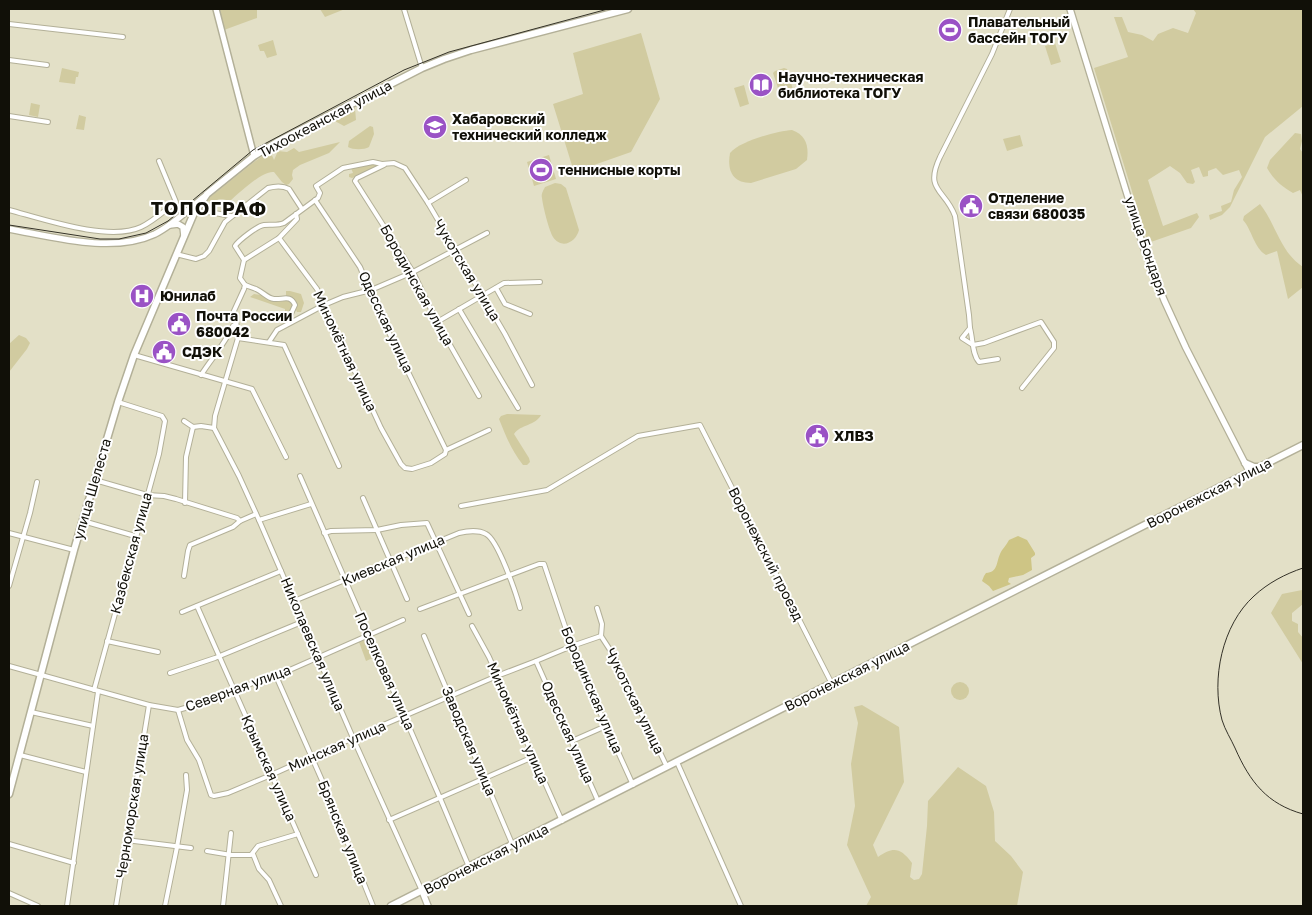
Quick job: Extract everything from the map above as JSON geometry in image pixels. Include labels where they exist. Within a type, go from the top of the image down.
[{"type":"main road","name":"Тихоокеанская улица","points":[[9,229],[110,244],[134,241],[154,234],[168,226],[254,156],[277,142],[422,68],[471,50],[604,13],[628,9]]},
{"type":"main road","name":"улица Бондаря","points":[[1070,9],[1147,255],[1164,300],[1186,348],[1250,473]]},
{"type":"main road","name":"улица Шелеста","points":[[9,794],[74,550],[118,402],[134,355],[176,254],[194,213],[207,194]]},
{"type":"main road","points":[[168,226],[178,224],[183,227],[184,236]]},
{"type":"main road","name":"Воронежская улица","points":[[391,906],[1303,445]]},
{"type":"main road","points":[[1238,478],[1243,472],[1245,463],[1254,467],[1262,466]]},
{"type":"main road","points":[[422,891],[428,906]]},
{"type":"street","points":[[216,9],[254,156]]},
{"type":"street","points":[[404,9],[422,68]]},
{"type":"street","points":[[998,360],[979,362],[975,355],[955,216],[937,189],[933,177],[934,169],[992,54],[1010,9]]},
{"type":"street","points":[[9,24],[124,37]]},
{"type":"street","points":[[9,60],[47,65]]},
{"type":"street","points":[[9,116],[48,122]]},
{"type":"street","points":[[9,210],[60,224],[105,232],[124,232],[142,227],[176,202],[159,161]]},
{"type":"street","points":[[291,322],[290,316],[295,305],[292,300],[289,298],[268,297],[256,289],[245,285],[240,278],[244,260],[235,246],[263,225],[281,224],[296,214],[320,195],[316,186],[341,168],[370,163],[386,164]]},
{"type":"street","name":"Чукотская улица","points":[[386,164],[394,163],[408,171],[506,334],[532,385]]},
{"type":"street","name":"Бородинская улица","points":[[386,164],[355,181],[413,272],[437,322],[479,396]]},
{"type":"street","points":[[428,203],[466,180]]},
{"type":"street","points":[[176,254],[196,259],[204,256],[209,252],[222,226],[231,216],[268,188],[282,186],[289,189],[302,209]]},
{"type":"street","name":"Одесская улица","points":[[315,200],[360,267],[446,450]]},
{"type":"street","points":[[194,213],[209,212],[231,216]]},
{"type":"street","points":[[244,260],[279,238],[297,219],[296,214]]},
{"type":"street","points":[[269,342],[277,330],[324,305],[343,297],[371,290],[413,272],[487,232]]},
{"type":"street","name":"Миномётная улица","points":[[279,238],[317,289],[381,428],[397,458],[405,468],[412,469],[431,462],[445,454],[446,450]]},
{"type":"street","points":[[437,322],[504,283],[540,282]]},
{"type":"street","points":[[184,421],[193,427],[214,428],[215,416],[224,381],[238,338],[233,310],[244,291],[245,285]]},
{"type":"street","points":[[496,288],[505,304],[530,314]]},
{"type":"street","points":[[459,309],[518,408]]},
{"type":"street","points":[[970,328],[962,338],[973,344],[984,343],[1040,322],[1052,338],[1054,348],[1022,388]]},
{"type":"street","points":[[201,375],[236,324]]},
{"type":"street","points":[[238,338],[282,344],[288,351],[338,466]]},
{"type":"street","points":[[134,355],[252,389],[286,457]]},
{"type":"street","name":"Казбекская улица","points":[[67,906],[93,726],[96,691],[107,641],[165,425],[162,416],[118,402]]},
{"type":"street","name":"Воронежский проезд","points":[[461,506],[547,490],[638,436],[700,425],[832,684]]},
{"type":"street","points":[[185,503],[186,456],[193,427]]},
{"type":"street","name":"Николаевская улица","points":[[214,428],[259,520],[352,738],[422,891]]},
{"type":"street","points":[[446,450],[489,430]]},
{"type":"street","name":"Поселковая улица","points":[[300,476],[405,716],[468,868]]},
{"type":"street","points":[[95,480],[147,495],[164,496],[237,518],[240,521]]},
{"type":"street","points":[[9,586],[37,482]]},
{"type":"street","points":[[363,498],[407,598]]},
{"type":"street","points":[[259,520],[311,504]]},
{"type":"street","points":[[184,576],[190,545],[233,527],[240,521],[256,514]]},
{"type":"street","points":[[83,520],[135,536]]},
{"type":"street","points":[[324,533],[331,531],[376,530],[401,525],[427,523],[469,614]]},
{"type":"street","name":"Киевская улица","points":[[294,601],[435,542],[467,532],[484,533],[491,540],[509,575]]},
{"type":"street","points":[[9,533],[74,550]]},
{"type":"street","name":"Бородинская улица","points":[[509,575],[541,564],[545,566],[572,646],[633,784]]},
{"type":"street","points":[[182,612],[281,571]]},
{"type":"street","points":[[420,610],[509,575],[520,608]]},
{"type":"street","name":"Крымская улица","points":[[197,606],[316,875]]},
{"type":"street","name":"Чукотская улица","points":[[597,608],[602,624],[601,636],[614,656],[667,767]]},
{"type":"street","name":"Северная улица","points":[[9,666],[149,705],[178,710],[202,700],[219,697],[276,676],[403,620]]},
{"type":"street","points":[[170,673],[219,656],[302,622]]},
{"type":"street","name":"Миномётная улица","points":[[472,626],[497,676],[562,821]]},
{"type":"street","name":"Заводская улица","points":[[424,636],[513,846]]},
{"type":"street","name":"Минская улица","points":[[178,710],[187,740],[199,760],[214,796],[271,775],[497,676],[601,636]]},
{"type":"street","points":[[107,641],[158,652]]},
{"type":"street","name":"Одесская улица","points":[[536,661],[599,802]]},
{"type":"street","name":"Брянская улица","points":[[276,676],[335,810],[373,906]]},
{"type":"street","name":"Черноморская улица","points":[[116,906],[149,705]]},
{"type":"street","points":[[31,712],[93,726]]},
{"type":"street","points":[[572,741],[606,726]]},
{"type":"street","points":[[20,755],[86,772]]},
{"type":"street","points":[[389,820],[532,757]]},
{"type":"street","points":[[677,762],[741,906]]},
{"type":"street","points":[[165,906],[187,790],[186,774]]},
{"type":"street","points":[[223,906],[231,834]]},
{"type":"street","points":[[253,854],[258,846],[298,834]]},
{"type":"street","points":[[126,840],[191,848]]},
{"type":"street","points":[[9,844],[74,863]]},
{"type":"street","points":[[207,851],[228,855],[253,854]]},
{"type":"street","points":[[253,854],[260,869],[269,880],[281,906]]},
{"type":"street","points":[[9,893],[31,905],[38,906]]},
{"type":"shaded area","points":[[219,9],[257,9],[257,18],[224,30]]},
{"type":"shaded area","points":[[320,9],[345,9],[325,17]]},
{"type":"shaded area","points":[[1193,9],[1303,9],[1303,106],[1265,137],[1230,207],[1222,215],[1210,220],[1209,215],[1222,211],[1221,206],[1231,202],[1234,190],[1242,177],[1239,170],[1223,175],[1216,168],[1208,171],[1208,176],[1203,177],[1199,167],[1191,170],[1195,182],[1193,184],[1187,183],[1180,173],[1170,166],[1148,180],[1163,226],[1197,213],[1199,217],[1191,228],[1148,243],[1094,68],[1128,57],[1114,17],[1122,17],[1128,32],[1142,35],[1153,41],[1158,34],[1173,28],[1188,33],[1196,13]]},
{"type":"shaded area","points":[[641,33],[660,99],[631,152],[574,172],[553,104],[583,94],[573,53]]},
{"type":"shaded area","points":[[273,40],[277,55],[267,58],[264,51],[260,51],[258,45]]},
{"type":"shaded area","points":[[1055,43],[1061,62],[1051,65],[1045,46]]},
{"type":"shaded area","points":[[62,68],[79,72],[75,84],[59,82]]},
{"type":"shaded area","points":[[784,68],[787,69],[794,93],[783,98],[773,73]]},
{"type":"shaded area","points":[[744,85],[749,104],[740,107],[734,88]]},
{"type":"shaded area","points":[[31,103],[40,105],[38,117],[29,115]]},
{"type":"shaded area","points":[[352,106],[355,108],[356,120],[344,126],[333,120],[333,117]]},
{"type":"shaded area","points":[[79,115],[86,117],[84,130],[76,129]]},
{"type":"shaded area","points":[[370,126],[373,127],[374,134],[369,147],[353,149],[348,147],[349,141]]},
{"type":"shaded area","points":[[792,130],[801,135],[806,142],[807,160],[796,169],[751,183],[739,181],[735,178],[729,165],[730,153],[742,144],[759,137]]},
{"type":"shaded area","points":[[1295,133],[1301,134],[1302,141],[1300,149],[1303,153],[1303,197],[1300,190],[1293,193],[1281,185],[1267,168],[1270,160]]},
{"type":"shaded area","points":[[1020,135],[1023,146],[1007,151],[1003,139]]},
{"type":"shaded area","points":[[340,142],[329,153],[300,165],[293,170],[293,179],[289,184],[286,185],[282,182],[274,172],[269,172],[251,183],[230,201],[219,199],[208,201],[209,198],[270,151],[274,160],[278,151],[287,152],[294,148],[299,152]]},
{"type":"shaded area","name":"теннисные корты","points":[[549,155],[556,179],[534,186],[527,162]]},
{"type":"shaded area","points":[[370,164],[378,165],[378,167],[352,178],[349,177],[349,174],[353,173],[351,168]]},
{"type":"shaded area","points":[[555,183],[561,184],[566,188],[579,230],[572,241],[564,244],[553,237],[543,202],[542,192],[545,187]]},
{"type":"shaded area","points":[[1260,204],[1289,254],[1303,267],[1303,287],[1288,299],[1277,251],[1266,255],[1262,252],[1243,220],[1244,216]]},
{"type":"shaded area","points":[[286,291],[301,294],[304,303],[301,312],[297,312],[292,298],[286,296]]},
{"type":"shaded area","points":[[254,294],[288,299],[294,305],[288,320],[285,321],[285,309],[250,297]]},
{"type":"shaded area","points":[[19,335],[26,338],[30,343],[9,372],[9,344]]},
{"type":"shaded area","points":[[507,414],[541,415],[538,419],[520,428],[514,434],[529,458],[530,462],[527,465],[523,465],[515,454],[499,419]]},
{"type":"shaded area","points":[[1018,536],[1027,540],[1035,553],[1031,558],[1032,570],[1023,575],[1009,578],[1008,582],[1011,584],[993,591],[982,581],[984,576],[995,569],[1001,552],[1009,540]]},
{"type":"shaded area","points":[[1302,590],[1303,604],[1292,613],[1292,621],[1298,624],[1298,632],[1303,638],[1303,664],[1271,613],[1282,594]]},
{"type":"shaded area","points":[[368,639],[375,657],[366,661],[359,642]]},
{"type":"shaded area","points":[[960,682],[966,685],[969,691],[966,697],[960,700],[954,697],[951,691],[954,685]]},
{"type":"shaded area","points":[[862,705],[899,727],[904,782],[873,845],[878,857],[888,851],[900,851],[912,863],[910,877],[914,880],[919,879],[922,874],[928,801],[958,767],[986,786],[994,812],[995,841],[1011,856],[1023,872],[1017,906],[866,906],[871,897],[847,845],[855,806],[851,764],[858,723],[854,707]]},
{"type":"tram line","points":[[9,225],[100,239],[119,239],[146,233],[168,221],[253,150],[404,70],[449,52],[608,9]]},
{"type":"railway","points":[[1303,568],[1271,583],[1259,591],[1243,608],[1227,637],[1219,670],[1218,687],[1223,724],[1247,771],[1261,790],[1270,798],[1290,810],[1303,814]]},
{"type":"place","name":"Плавательный бассейн ТОГУ","points":[[950,30]]},
{"type":"place","name":"Научно-техническая библиотека ТОГУ","points":[[761,85]]},
{"type":"place","name":"Хабаровский технический колледж","points":[[435,127]]},
{"type":"place","name":"теннисные корты","points":[[541,170]]},
{"type":"place","name":"Отделение связи 680035","points":[[971,206]]},
{"type":"place","name":"Юнилаб","points":[[142,296]]},
{"type":"place","name":"Почта России 680042","points":[[179,324]]},
{"type":"place","name":"СДЭК","points":[[164,352]]},
{"type":"place","name":"ХЛВЗ","points":[[817,436]]},
{"type":"district","name":"ТОПОГРАФ","points":[[209,208]]}]
